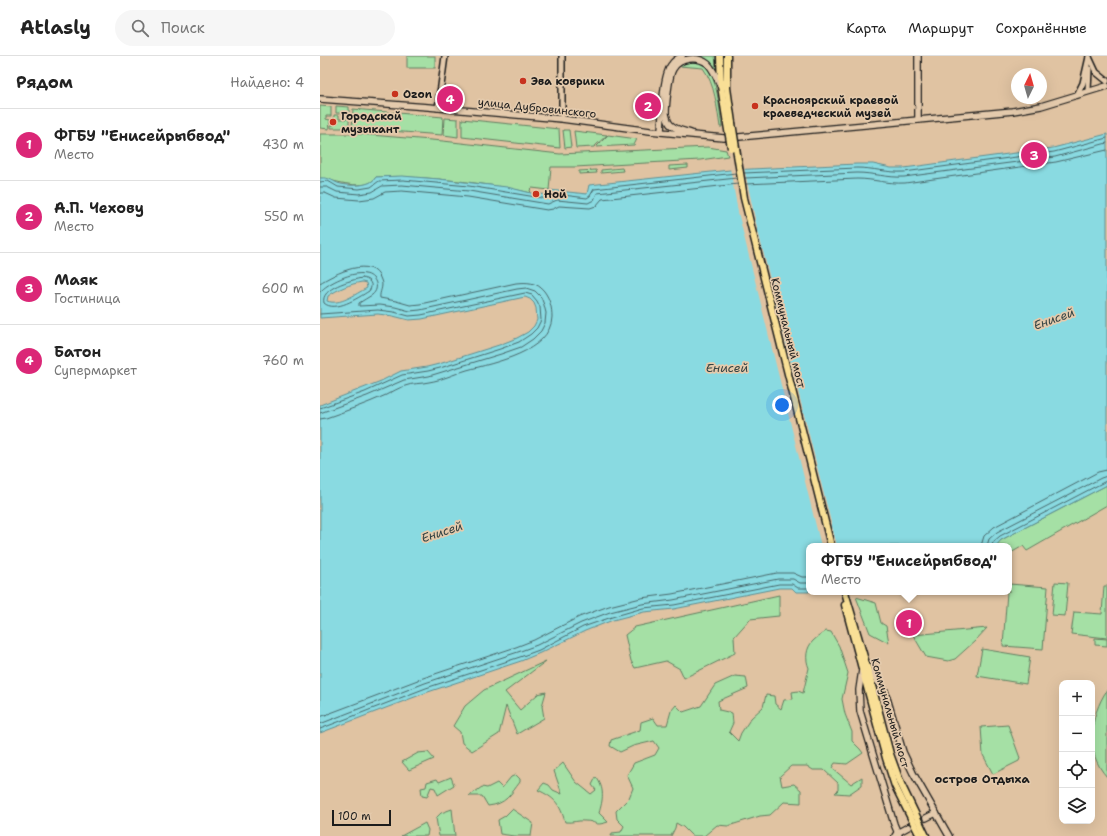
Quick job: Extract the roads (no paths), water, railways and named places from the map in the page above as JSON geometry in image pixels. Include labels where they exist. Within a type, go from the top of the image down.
[{"type":"highway","points":[[720,56],[721,86],[729,124]]},
{"type":"highway","points":[[727,56],[729,124]]},
{"type":"highway","name":"Коммунальный мост","points":[[729,124],[742,204],[826,543]]},
{"type":"highway","name":"Коммунальный мост","points":[[729,124],[744,198],[830,543]]},
{"type":"highway","name":"Коммунальный мост","points":[[842,595],[848,610],[890,754],[901,784],[926,836]]},
{"type":"highway","name":"Коммунальный мост","points":[[846,595],[848,610]]},
{"type":"highway","name":"Коммунальный мост","points":[[865,668],[878,732],[895,786],[920,836]]},
{"type":"main road","points":[[661,132],[668,70],[672,63],[682,56]]},
{"type":"main road","points":[[918,56],[918,120]]},
{"type":"main road","points":[[703,137],[672,126],[668,121],[666,115],[672,70],[675,65],[686,58],[699,59],[709,64],[721,86]]},
{"type":"main road","points":[[739,137],[1020,110],[1041,106],[1107,86]]},
{"type":"main road","name":"улица Дубровинского","points":[[321,100],[438,108],[562,119],[703,137],[724,138]]},
{"type":"main road","points":[[865,668],[884,691],[903,752],[913,773],[949,836]]},
{"type":"main road","points":[[865,668],[859,690],[860,710],[863,725],[897,835],[908,827]]},
{"type":"main road","points":[[926,818],[936,813]]},
{"type":"street","points":[[438,108],[445,56]]},
{"type":"street","points":[[562,56],[562,119]]},
{"type":"street","points":[[1089,56],[1096,72],[1100,77],[1107,81]]},
{"type":"street","points":[[1088,91],[1089,56]]},
{"type":"street","points":[[1077,95],[1083,83],[1089,56]]},
{"type":"water","name":"Енисей","points":[[1107,134],[1107,485],[1001,540],[998,543],[806,543],[806,592],[796,592],[792,588],[779,588],[674,609],[644,612],[613,620],[585,631],[521,661],[428,692],[320,733],[320,405],[381,381],[401,371],[439,364],[517,338],[528,332],[537,320],[534,303],[525,297],[422,319],[409,320],[378,314],[320,318],[320,178],[329,179],[341,184],[355,185],[370,183],[376,177],[402,176],[507,187],[531,193],[549,195],[549,190],[587,194],[589,185],[730,170],[857,164],[873,164],[891,168],[904,168],[1053,148]],"holes":[[[362,282],[366,283],[367,288],[342,301],[327,301],[328,296],[349,285]]]},
{"type":"place","name":"Эва коврики","points":[[523,81]]},
{"type":"place","name":"Ozon","points":[[395,94]]},
{"type":"place","name":"Батон","points":[[450,99]]},
{"type":"place","name":"А.П. Чехову","points":[[648,106]]},
{"type":"place","name":"Красноярский краевой краеведческий музей","points":[[755,106]]},
{"type":"place","name":"Городской музыкант","points":[[333,122]]},
{"type":"place","name":"Маяк","points":[[1034,155]]},
{"type":"place","name":"Ной","points":[[536,194]]},
{"type":"place","name":"ФГБУ \"Енисейрыбвод\"","points":[[909,623]]},
{"type":"district","name":"остров Отдыха","points":[[982,779]]}]
